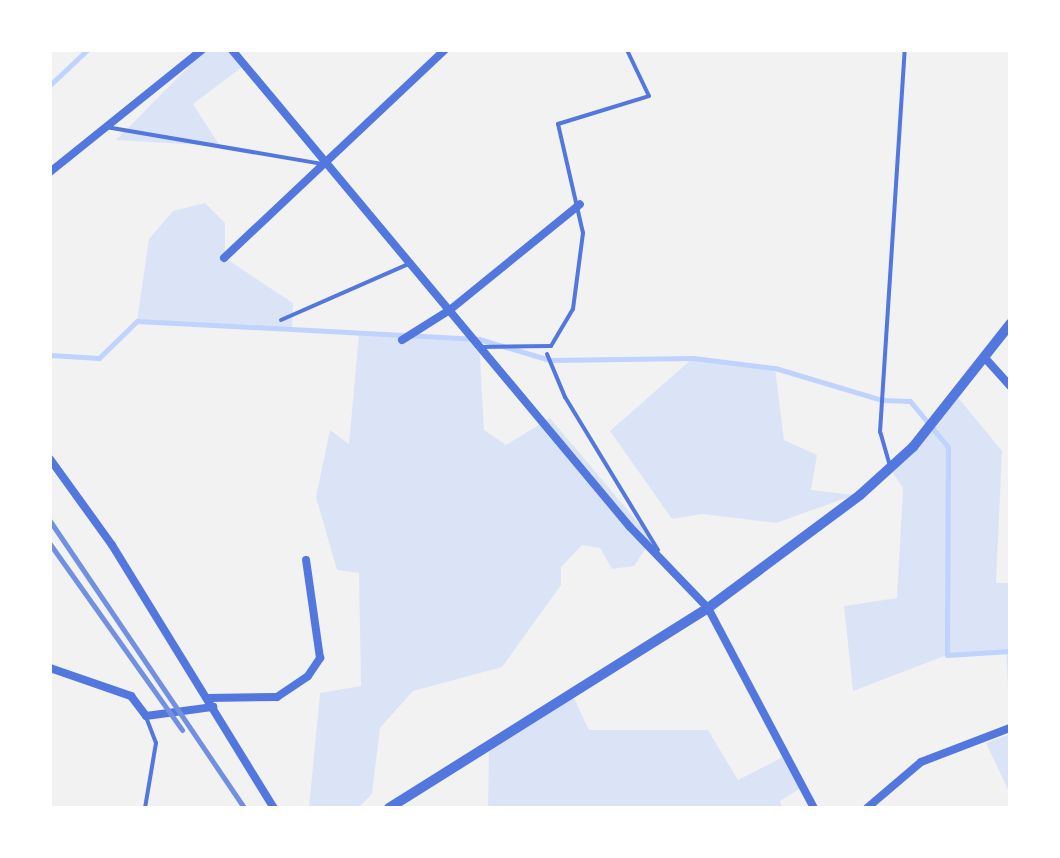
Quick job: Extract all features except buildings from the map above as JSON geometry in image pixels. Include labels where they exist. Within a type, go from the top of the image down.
[{"type":"street","points":[[50,172],[202,50]]},
{"type":"street","points":[[232,50],[413,263],[490,362],[630,527],[658,550],[708,608],[814,808]]},
{"type":"street","points":[[224,258],[328,165],[445,50]]},
{"type":"street","points":[[402,340],[451,309],[580,204]]},
{"type":"street","points":[[389,808],[708,608],[891,470],[936,420],[1010,324]]},
{"type":"street","points":[[985,358],[1010,386]]},
{"type":"street","points":[[50,459],[213,707],[274,808]]},
{"type":"street","points":[[207,698],[277,697],[308,676],[320,658],[306,560]]},
{"type":"street","points":[[50,668],[131,696],[146,716],[213,707]]},
{"type":"street","points":[[867,808],[921,762],[1010,728]]},
{"type":"lane","points":[[479,347],[551,346],[573,309],[584,260],[580,204],[558,124],[649,96],[627,50]]},
{"type":"lane","points":[[891,470],[882,412],[905,50]]},
{"type":"lane","points":[[104,127],[328,165]]},
{"type":"lane","points":[[281,320],[413,263]]},
{"type":"lane","points":[[547,354],[658,550]]},
{"type":"lane","points":[[145,808],[156,743],[146,716]]},
{"type":"shaded area","points":[[205,50],[232,50],[246,64],[193,104],[220,146],[116,140]]},
{"type":"shaded area","points":[[205,203],[225,223],[225,258],[293,303],[292,331],[137,321],[149,239],[173,211]]},
{"type":"shaded area","points":[[359,334],[479,339],[484,430],[506,445],[550,418],[652,539],[634,566],[612,569],[600,548],[582,545],[561,567],[561,585],[502,667],[413,691],[380,728],[372,794],[358,808],[309,808],[320,693],[361,686],[359,573],[337,570],[316,497],[330,430],[349,444]]},
{"type":"shaded area","points":[[693,358],[775,368],[784,440],[817,455],[811,490],[854,495],[776,523],[702,514],[672,519],[610,431]]},
{"type":"shaded area","points":[[956,395],[1002,451],[996,583],[1010,583],[1010,721],[1006,651],[947,655],[853,691],[844,606],[897,598],[903,488],[891,470]]},
{"type":"shaded area","points":[[572,694],[589,730],[708,730],[738,780],[787,755],[804,786],[780,801],[783,808],[488,808],[489,746]]},
{"type":"shaded area","points":[[1010,734],[1010,794],[986,743]]},
{"type":"waterway","points":[[50,85],[87,50]]},
{"type":"waterway","points":[[50,355],[99,358],[137,321],[479,339],[550,360],[693,358],[775,368],[882,400],[910,401],[948,447],[947,655],[1010,651]]},
{"type":"railway","points":[[50,521],[244,808]]},
{"type":"railway","points":[[50,544],[182,730]]}]
